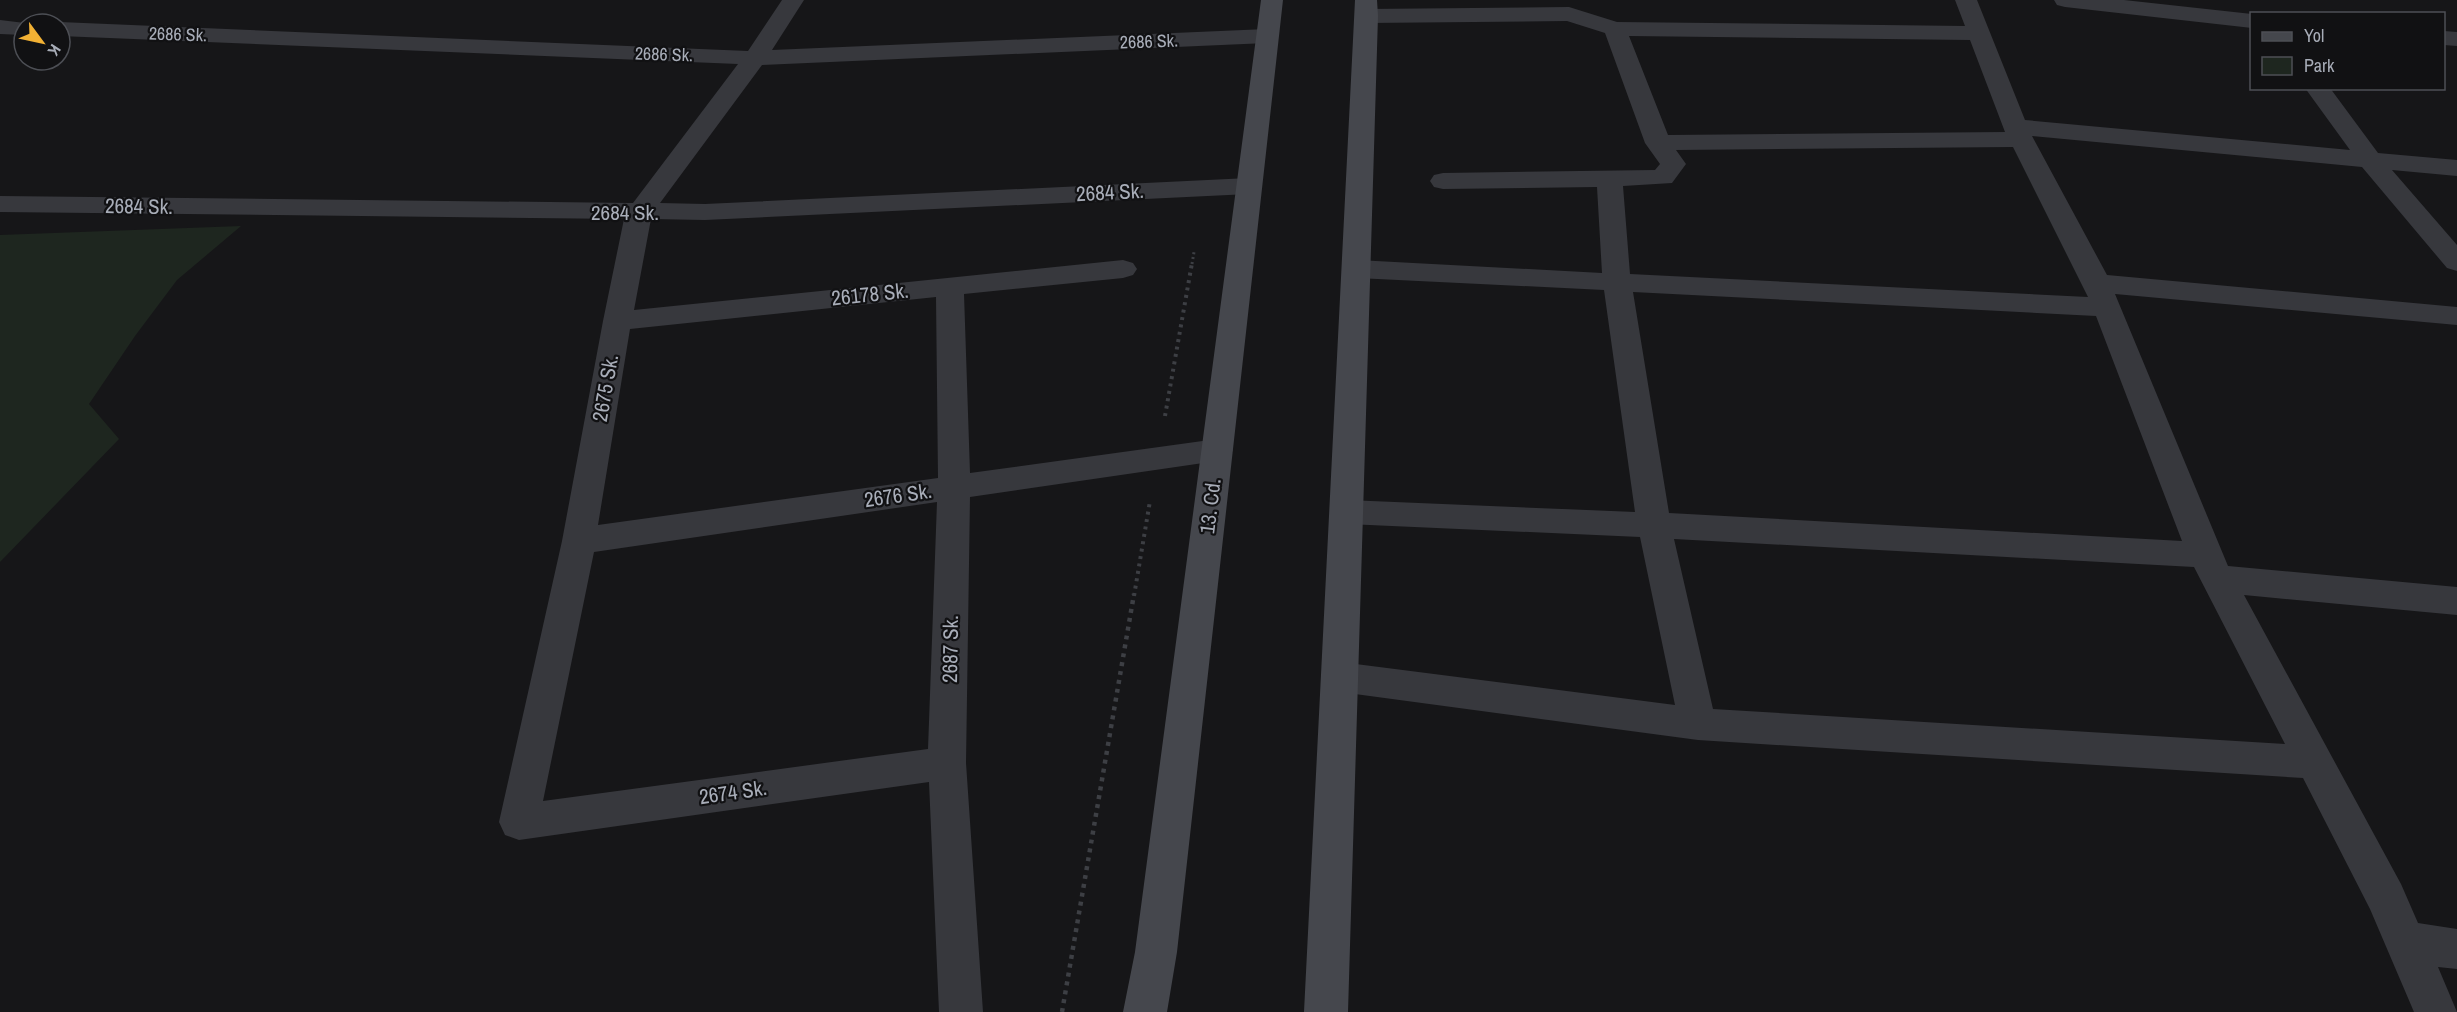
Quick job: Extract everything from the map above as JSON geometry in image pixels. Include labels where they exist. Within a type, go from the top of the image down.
[{"type":"main road","name":"13. Cd.","points":[[1145,1012],[1156,952],[1272,0]]},
{"type":"main road","points":[[1326,1012],[1366,8]]},
{"type":"street","name":"2675 Sk.","points":[[519,822],[579,541],[617,321],[639,213],[755,58],[793,0]]},
{"type":"street","points":[[1966,0],[2018,133],[2102,295],[2212,567],[2408,942],[2436,1012]]},
{"type":"street","points":[[2065,0],[2250,21]]},
{"type":"street","points":[[2248,0],[2258,12]]},
{"type":"street","points":[[1366,8],[1551,7],[1615,29],[1979,33]]},
{"type":"street","points":[[1443,182],[1663,178],[1673,164],[1658,143],[1615,29]]},
{"type":"street","name":"2686 Sk.","points":[[72,30],[755,58],[1267,36]]},
{"type":"street","points":[[2318,90],[2369,159],[2457,262]]},
{"type":"street","points":[[1658,143],[2018,133],[2369,159],[2457,168]]},
{"type":"street","points":[[1609,179],[1617,283],[1654,525],[1698,724]]},
{"type":"street","name":"2684 Sk.","points":[[0,204],[639,213],[729,211],[1249,186]]},
{"type":"street","name":"26178 Sk.","points":[[617,321],[1123,269]]},
{"type":"street","points":[[1357,269],[1617,283],[2102,295],[2457,316]]},
{"type":"street","name":"2687 Sk.","points":[[950,286],[954,487],[947,763],[962,1012]]},
{"type":"street","name":"2676 Sk.","points":[[579,541],[1217,450]]},
{"type":"street","points":[[1347,512],[1654,525],[2212,567],[2457,602]]},
{"type":"street","points":[[1340,677],[1698,724],[2314,762]]},
{"type":"street","name":"2674 Sk.","points":[[519,822],[947,763]]},
{"type":"street","points":[[2408,942],[2457,949]]},
{"type":"path","points":[[1062,1012],[1206,188]]},
{"type":"green space","points":[[241,226],[177,280],[135,336],[89,404],[119,439],[0,562],[0,235]]}]
